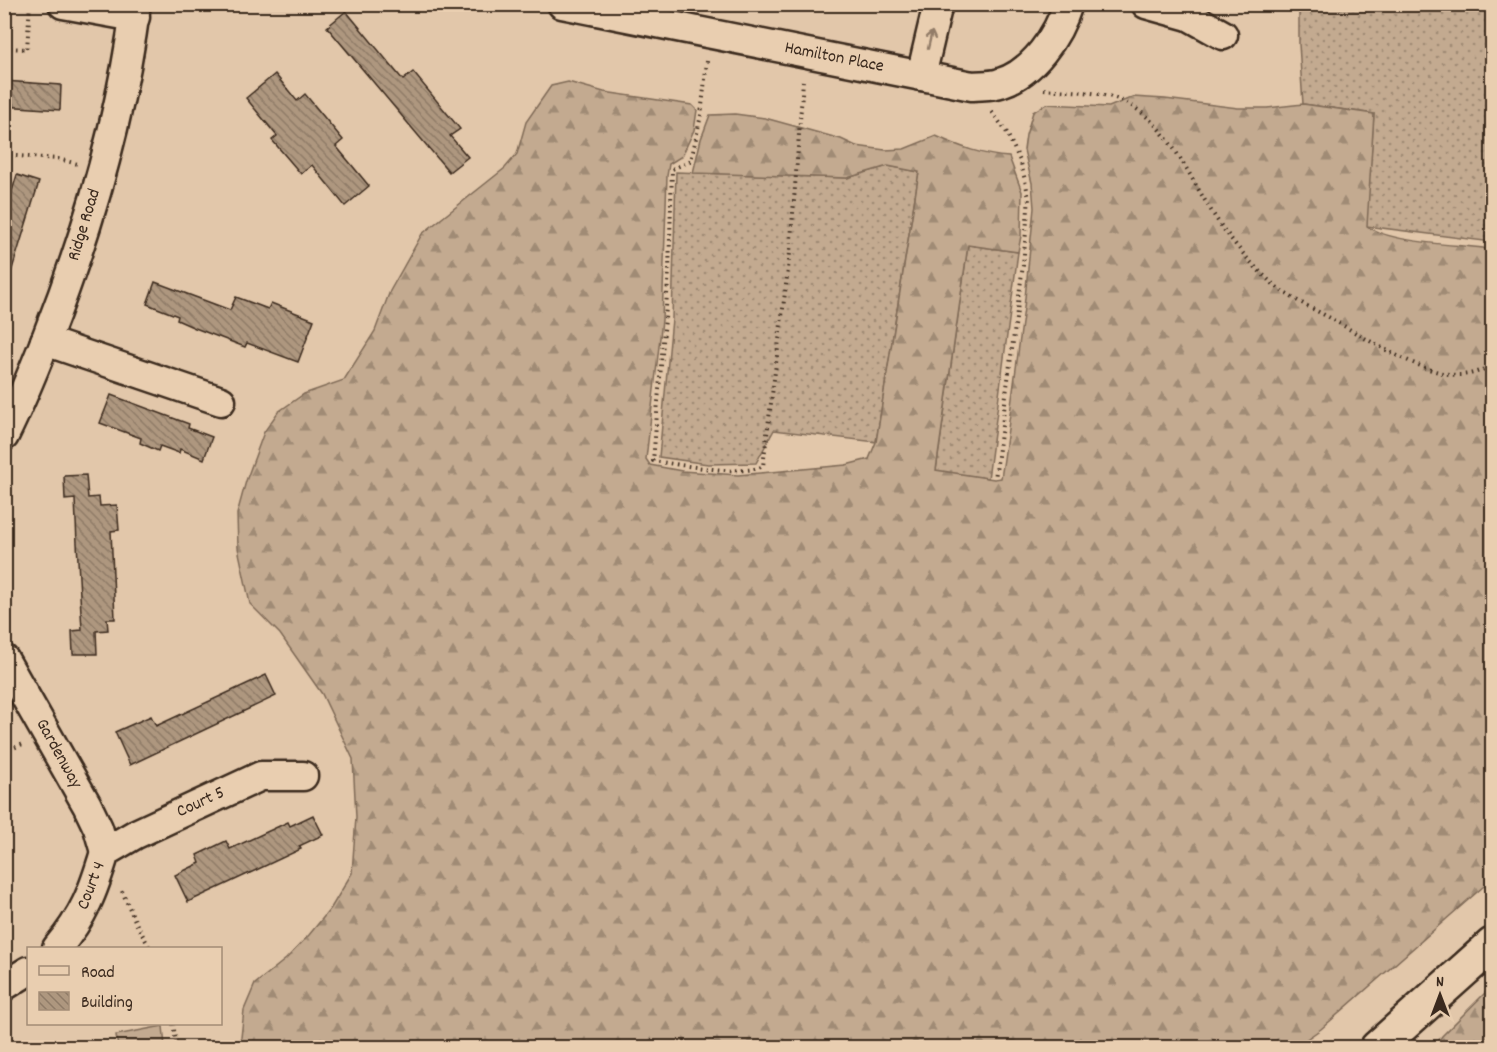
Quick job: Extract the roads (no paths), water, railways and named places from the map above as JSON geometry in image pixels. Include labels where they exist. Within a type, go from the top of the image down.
[{"type":"highway","points":[[1377,1047],[1492,945]]},
{"type":"street","points":[[63,4],[135,11]]},
{"type":"street","name":"Hamilton Place","points":[[562,4],[921,76],[985,85],[1018,75],[1040,56],[1063,20],[1068,4]]},
{"type":"street","points":[[921,76],[938,4]]},
{"type":"street","points":[[1146,4],[1189,16],[1223,35]]},
{"type":"street","name":"Ridge Road","points":[[4,436],[45,341],[76,255],[102,170],[127,65],[135,11]]},
{"type":"street","points":[[45,341],[221,401]]},
{"type":"street","name":"Gardenway","points":[[4,659],[87,805],[98,828],[105,852]]},
{"type":"street","name":"Court 5","points":[[105,852],[136,834],[261,776],[303,776]]},
{"type":"street","name":"Court 4","points":[[58,947],[86,908],[105,852]]},
{"type":"street","points":[[4,986],[27,972]]}]
